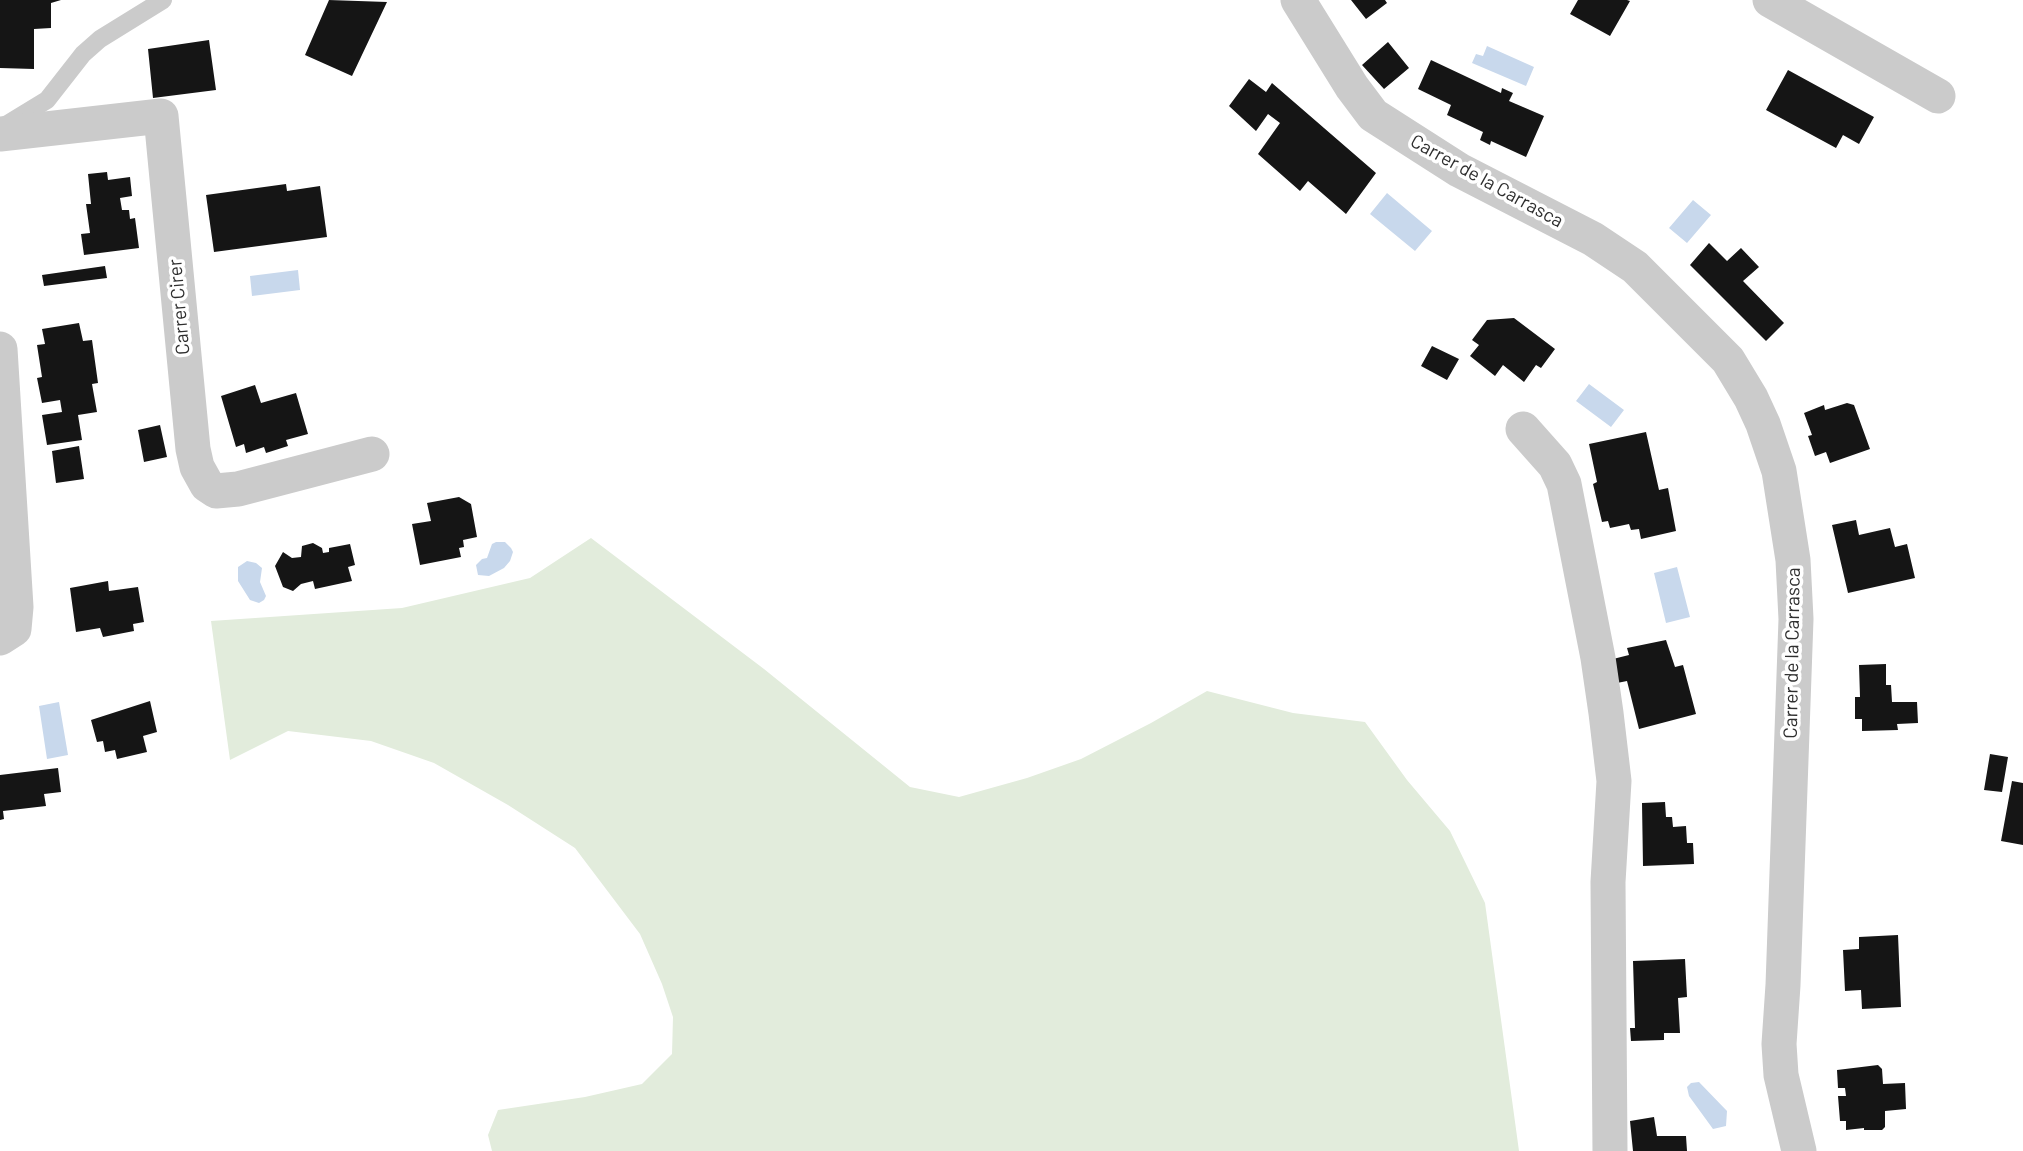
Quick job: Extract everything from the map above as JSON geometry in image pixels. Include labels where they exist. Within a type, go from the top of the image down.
[{"type":"street","name":"Carrer de la Carrasca","points":[[1298,0],[1373,115],[1459,170],[1583,233],[1635,267],[1728,360],[1763,424],[1781,483],[1793,560],[1796,632],[1779,1044],[1781,1075],[1799,1151]]},
{"type":"street","points":[[1770,0],[1938,96]]},
{"type":"street","name":"Carrer Cirer","points":[[0,134],[161,116],[193,449],[197,467],[206,485],[216,491],[238,489],[372,454]]},
{"type":"street","points":[[0,349],[16,620],[14,629],[0,638]]},
{"type":"street","points":[[1523,429],[1555,465],[1564,484],[1606,713],[1614,781],[1608,882],[1609,1151]]},
{"type":"lane","points":[[0,128],[47,100],[83,54],[100,39],[163,0]]},
{"type":"green space","points":[[591,538],[764,669],[910,787],[959,797],[1027,778],[1081,759],[1207,691],[1293,713],[1365,722],[1407,780],[1450,831],[1485,903],[1519,1151],[492,1151],[488,1135],[498,1110],[585,1097],[642,1084],[672,1054],[673,1017],[640,934],[575,848],[508,805],[434,763],[371,741],[288,731],[230,760],[211,621],[402,608],[530,578]]},
{"type":"water","points":[[1487,46],[1534,67],[1526,86],[1472,63],[1476,54],[1483,56]]},
{"type":"water","points":[[1387,193],[1432,231],[1415,251],[1370,214]]},
{"type":"water","points":[[1693,200],[1711,215],[1687,243],[1669,228]]},
{"type":"water","points":[[298,270],[300,290],[252,296],[250,276]]},
{"type":"water","points":[[1589,384],[1624,410],[1611,427],[1576,401]]},
{"type":"water","points":[[505,542],[511,548],[513,552],[510,561],[504,568],[489,576],[478,575],[476,565],[487,558],[492,544]]},
{"type":"water","points":[[247,561],[262,568],[260,582],[266,596],[259,603],[250,600],[238,581],[238,567]]},
{"type":"water","points":[[1677,567],[1690,617],[1666,623],[1654,573]]},
{"type":"water","points":[[59,702],[68,755],[47,759],[39,706]]},
{"type":"water","points":[[1699,1082],[1727,1111],[1726,1126],[1713,1129],[1689,1096],[1687,1087],[1691,1083]]},
{"type":"building","points":[[0,0],[61,0],[51,3],[51,28],[34,29],[34,69],[0,68]]},
{"type":"building","points":[[329,0],[387,2],[352,76],[305,55]]},
{"type":"building","points":[[1351,0],[1385,0],[1387,3],[1366,19]]},
{"type":"building","points":[[1578,0],[1630,1],[1610,36],[1570,14]]},
{"type":"building","points":[[209,40],[216,90],[153,98],[148,49]]},
{"type":"building","points":[[1388,42],[1409,68],[1384,89],[1362,65]]},
{"type":"building","points":[[1431,60],[1501,93],[1502,88],[1513,93],[1509,101],[1544,116],[1526,157],[1491,141],[1490,145],[1480,140],[1483,132],[1447,115],[1451,105],[1418,89]]},
{"type":"building","points":[[1788,70],[1874,117],[1859,144],[1843,135],[1836,148],[1766,110]]},
{"type":"building","points":[[1249,79],[1266,92],[1272,83],[1376,173],[1346,214],[1308,181],[1300,191],[1258,154],[1280,123],[1268,114],[1256,131],[1229,106]]},
{"type":"building","points":[[107,172],[108,180],[130,177],[132,196],[120,198],[122,210],[129,210],[130,219],[135,218],[139,248],[84,255],[81,234],[90,233],[86,204],[91,204],[88,174]]},
{"type":"building","points":[[286,184],[287,191],[320,186],[327,237],[214,252],[206,195]]},
{"type":"building","points":[[1709,243],[1727,261],[1741,248],[1759,267],[1743,281],[1784,323],[1766,341],[1690,265]]},
{"type":"building","points":[[105,266],[107,278],[44,286],[42,275]]},
{"type":"building","points":[[1514,318],[1555,349],[1541,368],[1536,365],[1524,382],[1503,365],[1495,376],[1470,356],[1479,345],[1472,340],[1487,320]]},
{"type":"building","points":[[79,323],[83,341],[92,340],[98,383],[92,384],[97,412],[78,415],[82,440],[47,445],[42,415],[62,412],[60,400],[42,403],[37,378],[42,377],[37,345],[45,344],[42,329]]},
{"type":"building","points":[[1432,346],[1459,359],[1447,380],[1421,366]]},
{"type":"building","points":[[255,385],[261,403],[296,393],[308,434],[286,440],[288,446],[266,453],[264,447],[246,453],[244,444],[236,447],[221,396]]},
{"type":"building","points":[[1847,403],[1854,405],[1870,449],[1830,463],[1826,452],[1815,456],[1808,436],[1812,435],[1804,413],[1824,405],[1825,410]]},
{"type":"building","points":[[160,425],[167,457],[144,462],[138,430]]},
{"type":"building","points":[[1646,432],[1659,490],[1668,488],[1676,531],[1641,539],[1639,529],[1631,530],[1629,524],[1610,528],[1608,521],[1602,522],[1593,484],[1597,482],[1589,444]]},
{"type":"building","points":[[79,446],[84,479],[56,483],[52,451]]},
{"type":"building","points":[[459,497],[471,504],[477,537],[463,540],[464,547],[459,548],[461,557],[420,565],[412,524],[431,521],[427,503]]},
{"type":"building","points":[[1856,520],[1859,535],[1890,528],[1895,547],[1907,544],[1915,578],[1848,593],[1832,525]]},
{"type":"building","points":[[313,543],[322,548],[323,553],[329,552],[329,548],[350,544],[355,565],[348,567],[352,581],[315,589],[313,581],[301,584],[293,591],[283,587],[275,566],[283,552],[292,558],[301,557],[302,546]]},
{"type":"building","points":[[108,581],[109,591],[138,587],[144,622],[133,624],[134,631],[103,637],[100,628],[76,632],[70,588]]},
{"type":"building","points":[[1666,640],[1675,667],[1683,665],[1696,714],[1639,729],[1627,681],[1617,683],[1613,659],[1629,655],[1627,648]]},
{"type":"building","points":[[1886,664],[1886,685],[1891,685],[1892,702],[1917,702],[1918,723],[1897,724],[1898,730],[1862,731],[1862,719],[1855,719],[1855,697],[1860,697],[1859,665]]},
{"type":"building","points":[[150,701],[157,732],[143,736],[147,752],[117,759],[115,750],[105,752],[103,741],[97,742],[91,720]]},
{"type":"building","points":[[1990,754],[2008,757],[2002,792],[1984,790]]},
{"type":"building","points":[[58,768],[61,792],[44,794],[46,806],[3,811],[4,819],[0,820],[0,775]]},
{"type":"building","points":[[2012,781],[2023,783],[2023,845],[2001,841]]},
{"type":"building","points":[[1665,802],[1666,817],[1672,817],[1673,827],[1686,826],[1687,843],[1693,843],[1694,864],[1643,866],[1642,803]]},
{"type":"building","points":[[1898,935],[1901,1007],[1862,1009],[1861,990],[1845,991],[1843,950],[1859,949],[1859,937]]},
{"type":"building","points":[[1685,959],[1687,997],[1678,998],[1680,1033],[1664,1033],[1664,1040],[1631,1041],[1630,1028],[1635,1028],[1633,961]]},
{"type":"building","points":[[1878,1065],[1882,1069],[1883,1084],[1905,1083],[1906,1109],[1885,1111],[1885,1127],[1882,1130],[1846,1130],[1846,1121],[1840,1121],[1838,1096],[1846,1096],[1845,1088],[1838,1088],[1837,1070]]},
{"type":"building","points":[[1654,1117],[1657,1136],[1686,1136],[1687,1151],[1633,1151],[1630,1121]]}]
